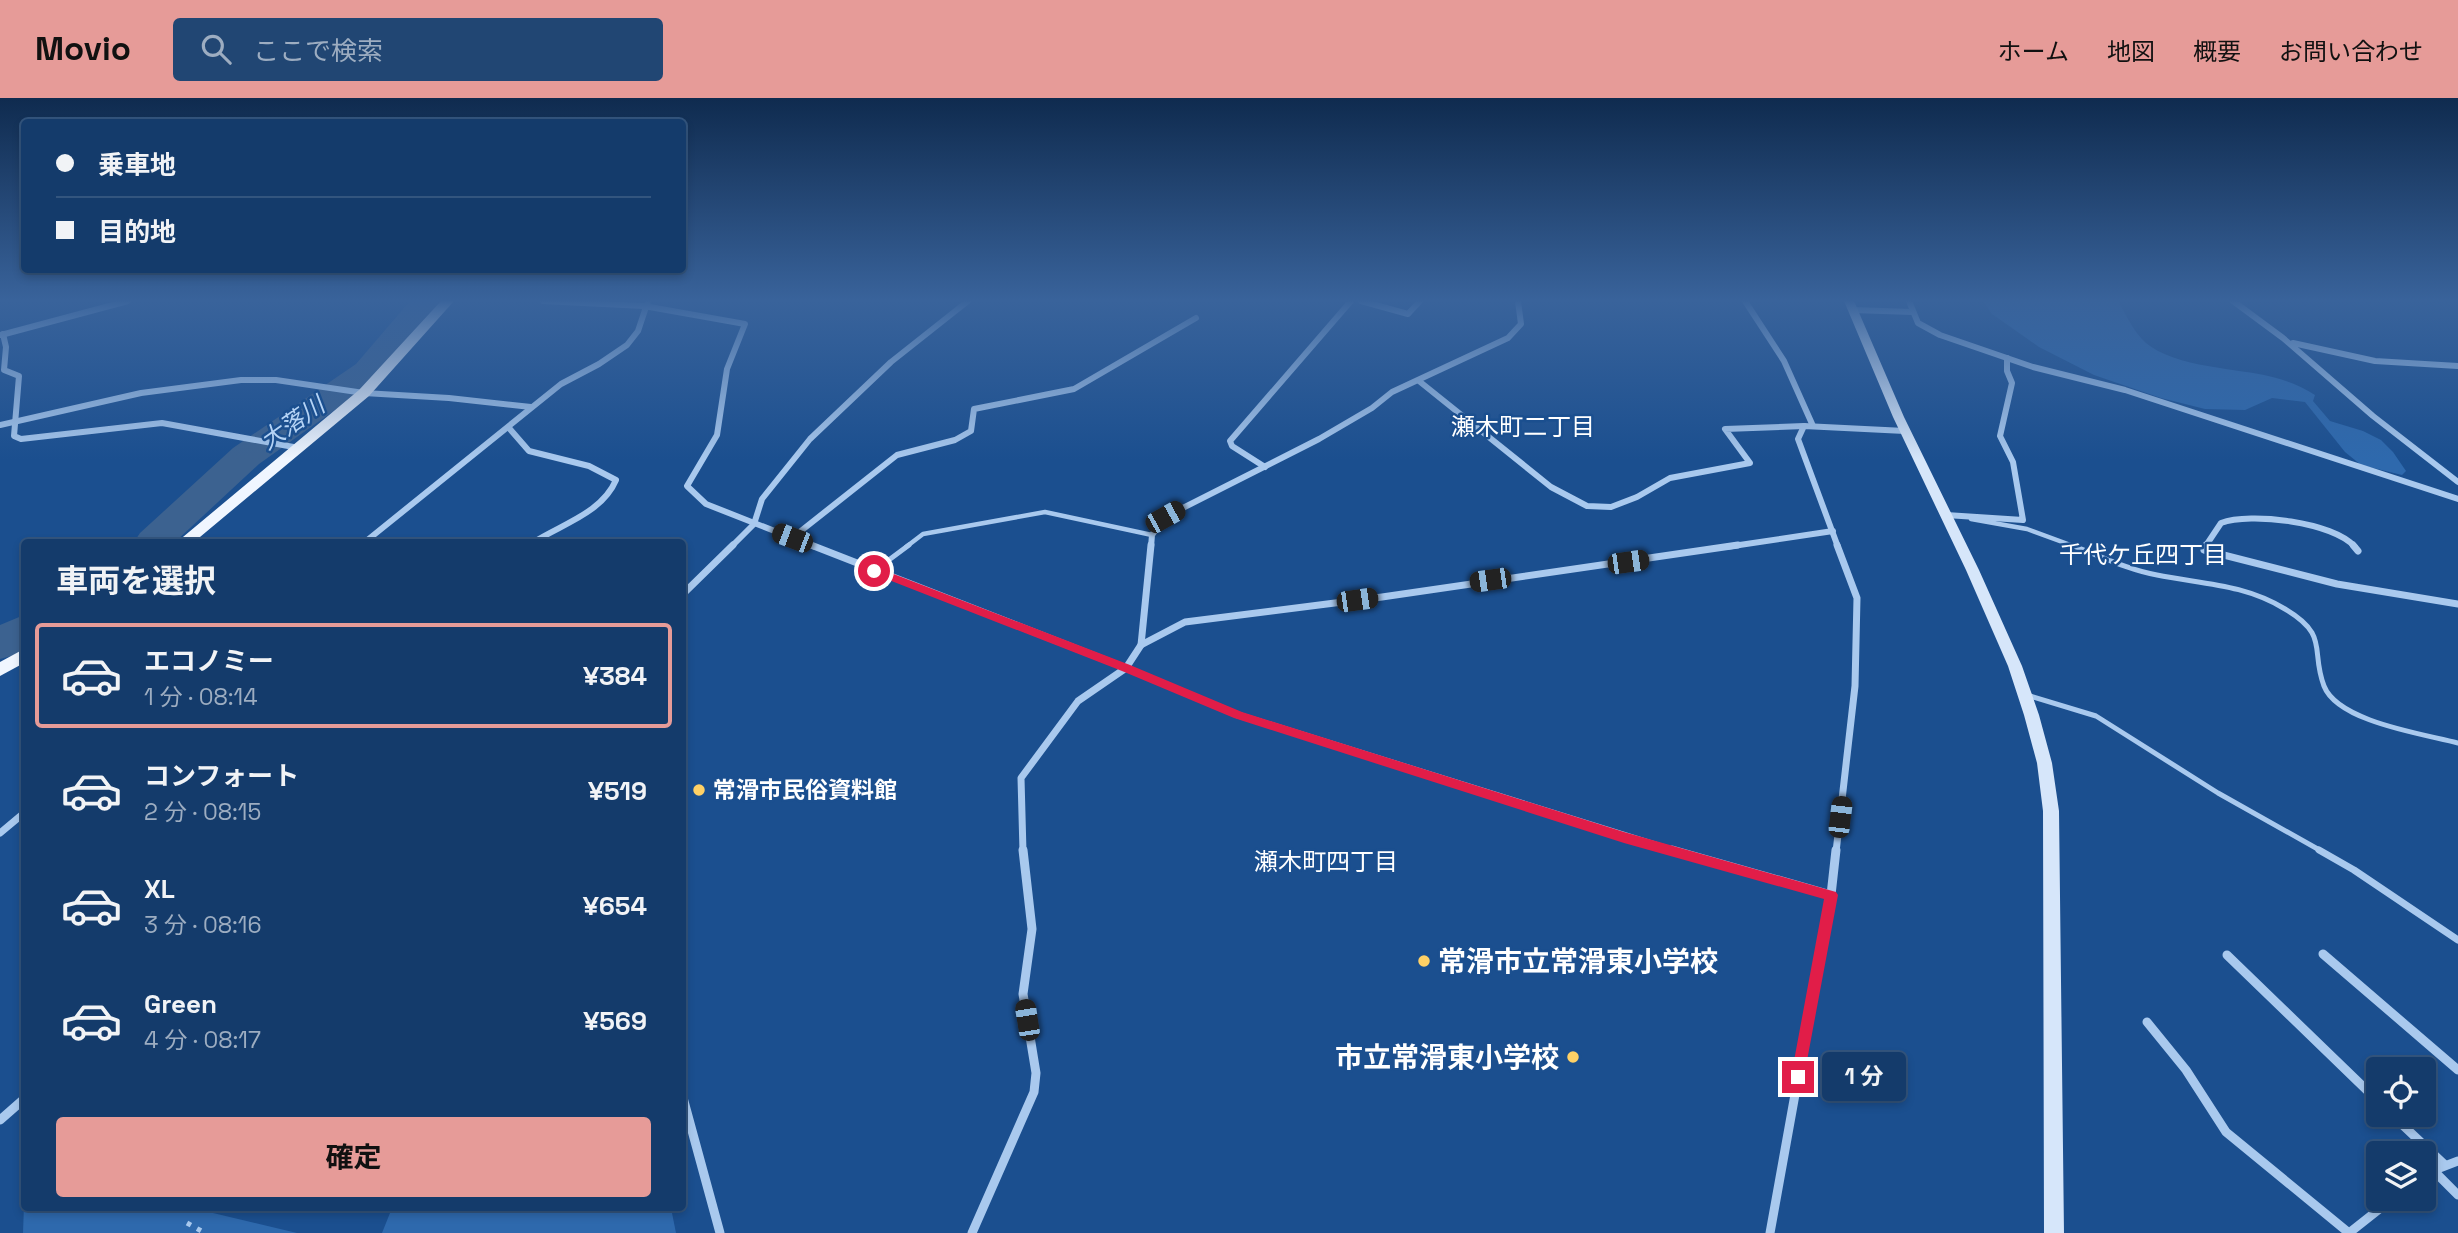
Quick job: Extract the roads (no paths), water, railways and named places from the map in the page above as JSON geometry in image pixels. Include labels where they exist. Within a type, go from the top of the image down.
[{"type":"main road","points":[[189,539],[364,393],[400,354]]},
{"type":"main road","points":[[0,670],[21,657]]},
{"type":"street","points":[[5,354],[4,370],[19,376],[14,436],[21,439],[162,424],[300,448]]},
{"type":"street","points":[[369,539],[561,384],[614,354]]},
{"type":"street","points":[[732,354],[717,435],[687,486],[706,504],[1126,668],[1238,715],[1624,838],[1832,895]]},
{"type":"street","points":[[686,591],[754,524],[762,499],[810,439],[901,354]]},
{"type":"street","points":[[792,538],[897,455],[955,440],[971,430],[974,409],[1074,389],[1134,354]]},
{"type":"street","points":[[1265,467],[1232,446],[1230,441],[1303,354]]},
{"type":"street","points":[[972,1233],[1034,1092],[1036,1073],[1023,994],[1032,929],[1023,848],[1021,778],[1078,701],[1126,668],[1141,645],[1152,534],[1165,517],[1351,421],[1392,392],[1473,354]]},
{"type":"street","points":[[1780,354],[1799,389],[1809,426]]},
{"type":"street","points":[[1872,354],[1905,431],[1953,516],[2017,670],[2049,778],[2052,811],[2054,1233]]},
{"type":"street","points":[[1996,354],[2125,390],[2458,499]]},
{"type":"street","points":[[2305,354],[2359,405],[2425,459],[2458,482]]},
{"type":"street","points":[[2335,354],[2393,365],[2458,366]]},
{"type":"street","points":[[1953,516],[2023,520],[2013,462],[2000,436],[2012,383],[2007,371],[2007,358]]},
{"type":"street","points":[[0,425],[142,393],[241,380],[276,380],[364,393],[435,396],[531,408]]},
{"type":"street","points":[[1419,381],[1551,487],[1587,506],[1611,506],[1637,497],[1655,484],[1670,478],[1750,463],[1725,429],[1809,426],[1905,431]]},
{"type":"street","points":[[1770,1233],[1832,895],[1856,686],[1857,598],[1798,439],[1809,426]]},
{"type":"street","points":[[509,428],[529,451],[589,466],[616,480],[606,496],[587,511],[539,539]]},
{"type":"street","points":[[2358,551],[2349,540],[2336,534],[2258,519],[2237,519],[2221,523],[2208,539],[2204,550],[2337,584],[2458,604]]},
{"type":"street","points":[[1141,645],[1185,622],[1656,558],[1833,531]]},
{"type":"street","points":[[0,832],[21,815]]},
{"type":"street","points":[[2323,954],[2458,1070]]},
{"type":"street","points":[[2227,956],[2366,1089]]},
{"type":"street","points":[[2147,1022],[2186,1070],[2226,1132],[2349,1233],[2377,1211]]},
{"type":"street","points":[[0,1120],[21,1102]]},
{"type":"street","points":[[686,1109],[720,1233]]},
{"type":"street","points":[[2405,1127],[2445,1165]]},
{"type":"street","points":[[2436,1169],[2458,1161]]},
{"type":"street","points":[[2436,1178],[2458,1195]]},
{"type":"lane","points":[[874,571],[923,534],[1045,512],[1152,534]]},
{"type":"lane","points":[[1953,516],[2027,529],[2154,575],[2230,585],[2284,608],[2308,625],[2318,643],[2324,687],[2341,706],[2363,718],[2458,743]]},
{"type":"lane","points":[[2024,694],[2096,716],[2218,793],[2354,870],[2458,940]]},
{"type":"waterway","name":"大落川","points":[[156,539],[246,456],[368,371],[382,354]]},
{"type":"waterway","name":"大落川","points":[[0,645],[21,631]]},
{"type":"place","name":"常滑市民俗資料館","points":[[699,790]]},
{"type":"place","name":"常滑市立常滑東小学校","points":[[1424,961]]},
{"type":"place","name":"市立常滑東小学校","points":[[1573,1057]]},
{"type":"district","name":"瀬木町二丁目","points":[[1523,426]]},
{"type":"district","name":"千代ケ丘四丁目","points":[[2143,554]]},
{"type":"district","name":"瀬木町四丁目","points":[[1326,861]]}]
